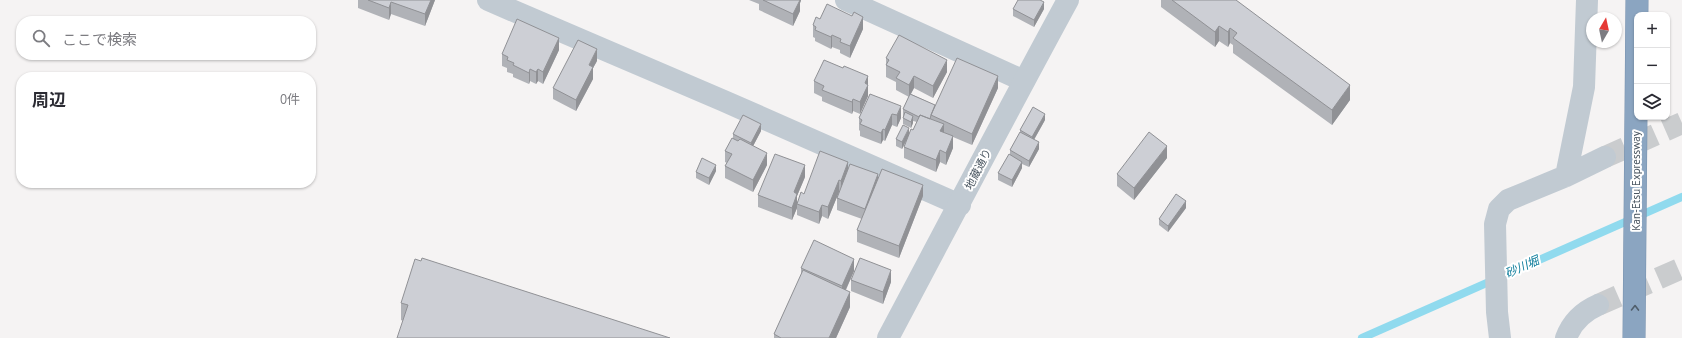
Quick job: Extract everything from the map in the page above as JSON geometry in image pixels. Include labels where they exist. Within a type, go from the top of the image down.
[{"type":"highway","name":"Kan-Etsu Expressway","points":[[1634,338],[1637,165],[1637,0]]},
{"type":"street","points":[[488,0],[731,104],[960,205]]},
{"type":"street","points":[[846,0],[1024,81]]},
{"type":"street","name":"地蔵通り","points":[[888,338],[1068,0]]},
{"type":"street","points":[[1566,176],[1584,87],[1587,0]]},
{"type":"street","points":[[1500,338],[1497,312],[1495,245],[1495,224],[1499,209],[1508,200],[1566,176],[1605,157]]},
{"type":"street","points":[[1566,338],[1571,326],[1580,315],[1588,309],[1598,305]]},
{"type":"building","points":[[368,0],[431,0],[425,14],[391,2],[389,8]]},
{"type":"building","points":[[763,0],[800,0],[793,14]]},
{"type":"building","points":[[1018,0],[1040,0],[1044,2],[1034,20],[1013,9]]},
{"type":"building","points":[[1172,0],[1236,0],[1350,85],[1332,110],[1233,38],[1237,33],[1230,28],[1228,32],[1219,26],[1215,32]]},
{"type":"building","points":[[827,4],[852,16],[854,12],[863,17],[850,46],[840,42],[841,39],[832,35],[831,37],[815,30],[816,27],[813,25],[816,17],[820,19]]},
{"type":"building","points":[[517,19],[559,38],[543,72],[538,69],[536,72],[530,69],[529,73],[513,65],[514,63],[507,60],[508,57],[502,54]]},
{"type":"building","points":[[899,35],[947,60],[933,86],[914,76],[909,85],[896,78],[900,72],[886,65],[889,60],[886,58]]},
{"type":"building","points":[[578,40],[597,49],[589,65],[593,67],[576,100],[553,88]]},
{"type":"building","points":[[957,58],[998,76],[972,134],[931,115]]},
{"type":"building","points":[[824,60],[868,76],[865,83],[868,85],[860,102],[853,99],[852,102],[822,90],[824,86],[814,81]]},
{"type":"building","points":[[870,94],[901,106],[897,115],[892,114],[885,130],[883,129],[881,133],[860,124],[862,120],[859,118]]},
{"type":"building","points":[[910,94],[935,105],[930,119],[920,115],[919,117],[903,109]]},
{"type":"building","points":[[1033,107],[1045,114],[1032,137],[1020,130]]},
{"type":"building","points":[[905,112],[913,116],[911,122],[903,118]]},
{"type":"building","points":[[743,115],[761,124],[751,143],[733,134]]},
{"type":"building","points":[[920,115],[944,124],[940,131],[953,136],[946,153],[940,150],[936,160],[904,147],[911,129],[913,130]]},
{"type":"building","points":[[903,125],[909,128],[902,142],[896,139]]},
{"type":"building","points":[[1020,132],[1039,142],[1029,161],[1010,150]]},
{"type":"building","points":[[1149,132],[1167,146],[1134,188],[1117,174]]},
{"type":"building","points":[[732,138],[738,141],[740,139],[767,153],[753,180],[725,166],[732,154],[725,151]]},
{"type":"building","points":[[820,151],[848,162],[841,181],[839,180],[828,207],[822,205],[819,212],[797,204],[801,192],[804,194]]},
{"type":"building","points":[[775,154],[805,165],[794,192],[797,194],[792,208],[758,195]]},
{"type":"building","points":[[1009,154],[1022,162],[1012,180],[998,173]]},
{"type":"building","points":[[702,158],[716,165],[709,178],[696,172]]},
{"type":"building","points":[[850,164],[878,174],[865,209],[837,198]]},
{"type":"building","points":[[882,169],[923,185],[899,246],[857,230]]},
{"type":"building","points":[[1176,194],[1186,201],[1168,226],[1159,219]]},
{"type":"building","points":[[814,240],[854,259],[842,286],[801,268]]},
{"type":"building","points":[[422,258],[670,338],[397,338],[408,305],[401,303],[415,259],[421,261]]},
{"type":"building","points":[[860,258],[891,270],[883,292],[851,280]]},
{"type":"building","points":[[803,270],[850,292],[829,338],[781,338],[774,334]]},
{"type":"waterway","name":"砂川堀","points":[[1362,338],[1682,197]]},
{"type":"tunnel","points":[[1605,157],[1682,123]]},
{"type":"tunnel","points":[[1598,305],[1682,268]]}]
